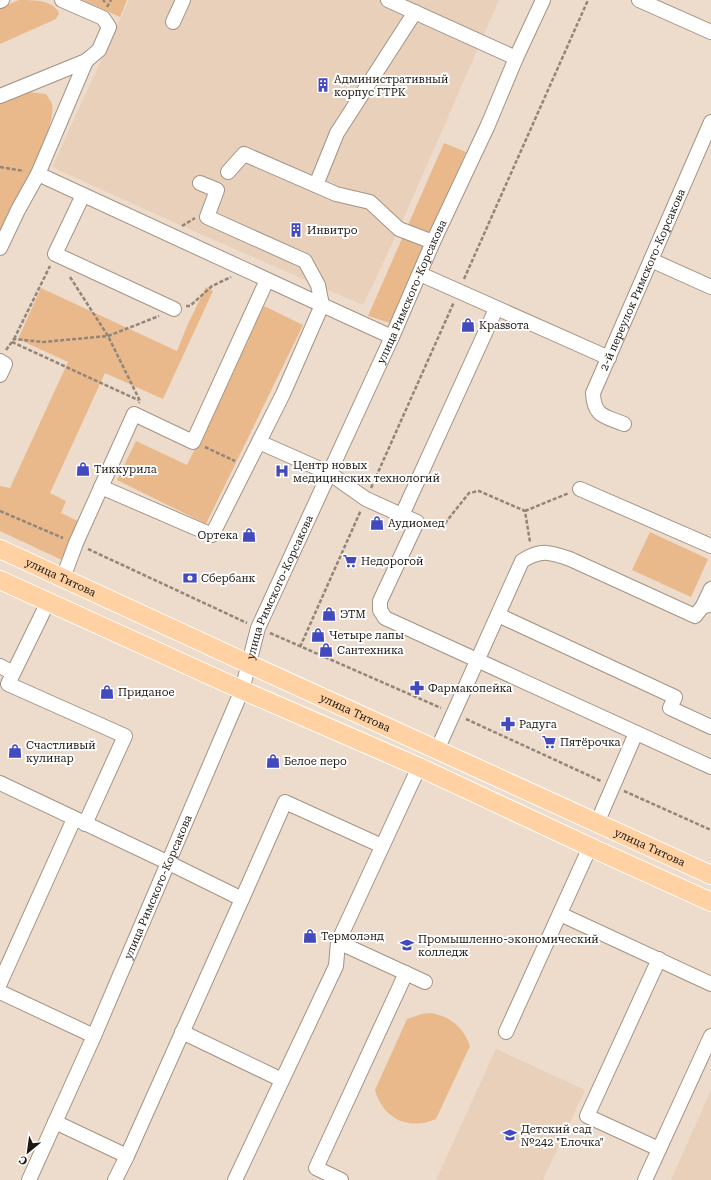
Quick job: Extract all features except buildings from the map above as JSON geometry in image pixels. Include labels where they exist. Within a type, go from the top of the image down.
[{"type":"main road","name":"улица Титова","points":[[0,549],[711,875]]},
{"type":"main road","points":[[0,580],[242,690],[419,767],[590,848],[711,902]]},
{"type":"street","points":[[0,96],[86,61],[99,50],[109,27],[103,18],[62,0]]},
{"type":"street","points":[[173,22],[183,0]]},
{"type":"street","points":[[388,0],[516,58]]},
{"type":"street","name":"улица Римского-Корсакова","points":[[29,1180],[94,1036],[242,690],[258,628],[392,337],[433,242],[488,125],[516,58],[543,0]]},
{"type":"street","points":[[640,0],[711,32]]},
{"type":"street","points":[[316,186],[337,133],[415,12]]},
{"type":"street","points":[[0,248],[18,210],[38,174],[86,61]]},
{"type":"street","name":"2-й переулок Римского-Корсакова","points":[[624,424],[602,415],[596,410],[593,393],[711,122]]},
{"type":"street","points":[[228,172],[244,154],[336,194],[370,202],[399,229],[433,242]]},
{"type":"street","points":[[38,174],[392,337]]},
{"type":"street","points":[[101,487],[212,536],[283,394],[322,305],[318,285],[305,261],[207,217],[217,190],[200,183]]},
{"type":"street","points":[[82,194],[55,254],[174,309]]},
{"type":"street","points":[[651,260],[711,287]]},
{"type":"street","points":[[420,274],[609,358]]},
{"type":"street","points":[[63,578],[76,543],[134,414],[193,442],[267,280]]},
{"type":"street","points":[[402,515],[496,309]]},
{"type":"street","points":[[0,375],[5,364],[2,357]]},
{"type":"street","points":[[259,442],[329,473],[366,499],[417,522],[380,601],[380,610],[385,618],[711,767]]},
{"type":"street","points":[[580,489],[711,546]]},
{"type":"street","points":[[437,750],[522,561],[532,554],[544,552],[570,559],[695,616],[707,606],[711,589]]},
{"type":"street","points":[[0,983],[80,821],[125,736],[8,684],[48,602]]},
{"type":"street","points":[[498,615],[675,697],[670,708],[711,727]]},
{"type":"street","points":[[0,666],[13,673]]},
{"type":"street","points":[[597,823],[636,733]]},
{"type":"street","points":[[235,1180],[336,966],[338,942],[419,767]]},
{"type":"street","points":[[0,783],[242,899]]},
{"type":"street","points":[[115,1180],[285,802],[382,846]]},
{"type":"street","points":[[506,1032],[590,848]]},
{"type":"street","points":[[560,914],[711,984]]},
{"type":"street","points":[[338,942],[425,982]]},
{"type":"street","points":[[659,959],[587,1116],[659,1148]]},
{"type":"street","points":[[341,1180],[316,1168],[406,974]]},
{"type":"street","points":[[0,992],[94,1036]]},
{"type":"street","points":[[182,1032],[282,1080]]},
{"type":"street","points":[[645,1180],[711,1036]]},
{"type":"street","points":[[55,1122],[127,1156]]},
{"type":"path","points":[[107,7],[111,0]]},
{"type":"path","points":[[300,647],[588,0]]},
{"type":"path","points":[[0,167],[38,174]]},
{"type":"path","points":[[174,237],[182,226],[196,217],[207,217]]},
{"type":"path","points":[[55,254],[108,336],[140,401]]},
{"type":"path","points":[[2,357],[14,339],[55,254]]},
{"type":"path","points":[[14,339],[43,342],[108,336],[174,309],[190,306],[212,286],[246,270]]},
{"type":"path","points":[[12,342],[140,401]]},
{"type":"path","points":[[134,414],[140,401]]},
{"type":"path","points":[[193,442],[247,467]]},
{"type":"path","points":[[417,522],[442,527],[469,493],[479,490],[525,511],[580,489]]},
{"type":"path","points":[[0,511],[76,543],[241,620]]},
{"type":"path","points":[[525,511],[532,554]]},
{"type":"path","points":[[273,635],[453,713],[711,830]]},
{"type":"shaded area","points":[[19,0],[48,3],[52,5],[59,13],[56,19],[0,44],[0,8]]},
{"type":"shaded area","points":[[83,0],[127,0],[120,17]]},
{"type":"shaded area","points":[[129,0],[499,0],[399,229],[363,305],[182,226],[52,167]]},
{"type":"shaded area","points":[[28,92],[46,94],[52,104],[52,115],[41,150],[23,192],[0,239],[0,103]]},
{"type":"shaded area","points":[[444,143],[466,152],[390,323],[368,316]]},
{"type":"shaded area","points":[[206,287],[213,291],[163,399],[105,373],[50,493],[66,501],[61,513],[82,523],[64,561],[0,531],[0,486],[10,488],[68,362],[18,339],[41,288],[177,351]]},
{"type":"shaded area","points":[[264,306],[303,325],[206,524],[117,480],[136,441],[187,465]]},
{"type":"shaded area","points":[[650,532],[708,559],[691,597],[632,570]]},
{"type":"shaded area","points":[[430,1013],[437,1014],[450,1020],[460,1028],[470,1046],[436,1119],[416,1124],[407,1123],[398,1120],[384,1108],[375,1090],[407,1019]]},
{"type":"shaded area","name":"Детский сад №242 \"Елочка\"","points":[[496,1049],[585,1090],[543,1180],[436,1180]]},
{"type":"shaded area","points":[[711,1090],[711,1180],[671,1180]]},
{"type":"place","name":"Административный корпус ГТРК","points":[[323,85]]},
{"type":"place","name":"Инвитро","points":[[296,230]]},
{"type":"place","name":"Краssота","points":[[468,325]]},
{"type":"place","name":"Тиккурила","points":[[83,469]]},
{"type":"place","name":"Центр новых медицинских технологий","points":[[282,471]]},
{"type":"place","name":"Аудиомед","points":[[377,523]]},
{"type":"place","name":"Ортека","points":[[249,535]]},
{"type":"place","name":"Недорогой","points":[[350,561]]},
{"type":"place","name":"Сбербанк","points":[[190,578]]},
{"type":"place","name":"ЭТМ","points":[[329,614]]},
{"type":"place","name":"Четыре лапы","points":[[318,635]]},
{"type":"place","name":"Сантехника","points":[[326,650]]},
{"type":"place","name":"Фармакопейка","points":[[417,688]]},
{"type":"place","name":"Приданое","points":[[107,692]]},
{"type":"place","name":"Радуга","points":[[508,724]]},
{"type":"place","name":"Пятёрочка","points":[[549,742]]},
{"type":"place","name":"Счастливый кулинар","points":[[15,751]]},
{"type":"place","name":"Белое перо","points":[[273,761]]},
{"type":"place","name":"Термолэнд","points":[[310,936]]},
{"type":"place","name":"Промышленно-экономический колледж","points":[[407,945]]},
{"type":"place","name":"Детский сад №242 \"Елочка\"","points":[[510,1135]]}]
